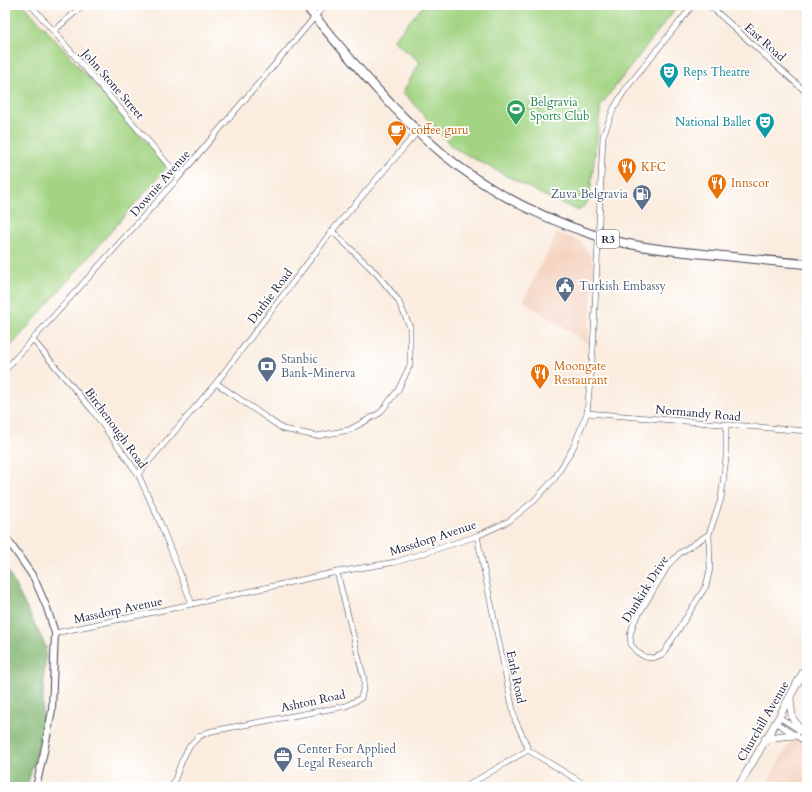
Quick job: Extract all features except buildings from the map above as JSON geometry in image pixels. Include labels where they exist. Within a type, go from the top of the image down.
[{"type":"highway","name":"R3","points":[[305,5],[385,98],[443,154],[488,186],[547,217],[598,236],[644,246],[807,264]]},
{"type":"main road","name":"Churchill Avenue","points":[[738,787],[807,665]]},
{"type":"main road","points":[[765,739],[798,733],[792,717],[790,696]]},
{"type":"street","name":"John Stone Street","points":[[31,5],[179,177]]},
{"type":"street","points":[[54,31],[83,5]]},
{"type":"street","name":"Downie Avenue","points":[[5,370],[179,177],[325,5]]},
{"type":"street","name":"Massdorp Avenue","points":[[55,633],[337,572],[396,562],[477,536],[509,521],[534,501],[555,478],[573,448],[587,413],[593,350],[603,136],[614,108],[625,90],[693,5]]},
{"type":"street","name":"East Road","points":[[709,5],[807,93]]},
{"type":"street","name":"Duthie Road","points":[[138,474],[216,383],[332,230],[418,131]]},
{"type":"street","points":[[216,383],[284,429],[317,436],[349,430],[380,413],[398,390],[410,365],[410,327],[398,300],[377,274],[332,230]]},
{"type":"street","name":"Birchenough Road","points":[[33,340],[93,412],[138,474],[160,520],[192,604]]},
{"type":"street","name":"Normandy Road","points":[[587,413],[807,431]]},
{"type":"street","name":"Dunkirk Drive","points":[[709,534],[680,553],[669,564],[634,622],[630,634],[631,645],[637,652],[645,657],[653,658],[663,654],[706,586],[710,569],[709,534],[721,499],[726,458],[726,425]]},
{"type":"street","points":[[5,536],[34,578],[47,608],[55,633],[52,710],[36,787]]},
{"type":"street","name":"Earls Road","points":[[477,536],[515,720],[528,750]]},
{"type":"street","name":"Ashton Road","points":[[172,787],[187,751],[199,735],[212,731],[346,706],[361,698],[364,679],[337,572]]},
{"type":"street","points":[[777,720],[798,733],[807,743]]},
{"type":"street","points":[[798,733],[807,735]]},
{"type":"street","points":[[465,787],[528,750],[589,787]]},
{"type":"shaded area","points":[[557,233],[577,239],[582,243],[594,263],[588,344],[523,301]]},
{"type":"shaded area","points":[[807,713],[807,787],[765,787],[785,751]]},
{"type":"green space","points":[[5,5],[24,5],[168,166],[5,353]]},
{"type":"green space","name":"Belgravia Sports Club","points":[[424,5],[674,5],[675,9],[601,105],[589,200],[579,211],[545,196],[452,147],[403,92],[420,62],[393,40]]},
{"type":"green space","points":[[5,565],[46,647],[41,734],[27,787],[5,787]]},
{"type":"place","name":"Reps Theatre","points":[[669,89]]},
{"type":"place","name":"Belgravia Sports Club","points":[[516,126]]},
{"type":"place","name":"National Ballet","points":[[765,139]]},
{"type":"place","name":"coffee guru","points":[[397,147]]},
{"type":"place","name":"KFC","points":[[627,184]]},
{"type":"place","name":"Innscor","points":[[717,200]]},
{"type":"place","name":"Zuva Belgravia","points":[[642,211]]},
{"type":"place","name":"Turkish Embassy","points":[[565,303]]},
{"type":"place","name":"Stanbic Bank-Minerva","points":[[267,383]]},
{"type":"place","name":"Moongate Restaurant","points":[[540,390]]},
{"type":"place","name":"Center For Applied Legal Research","points":[[283,773]]}]
